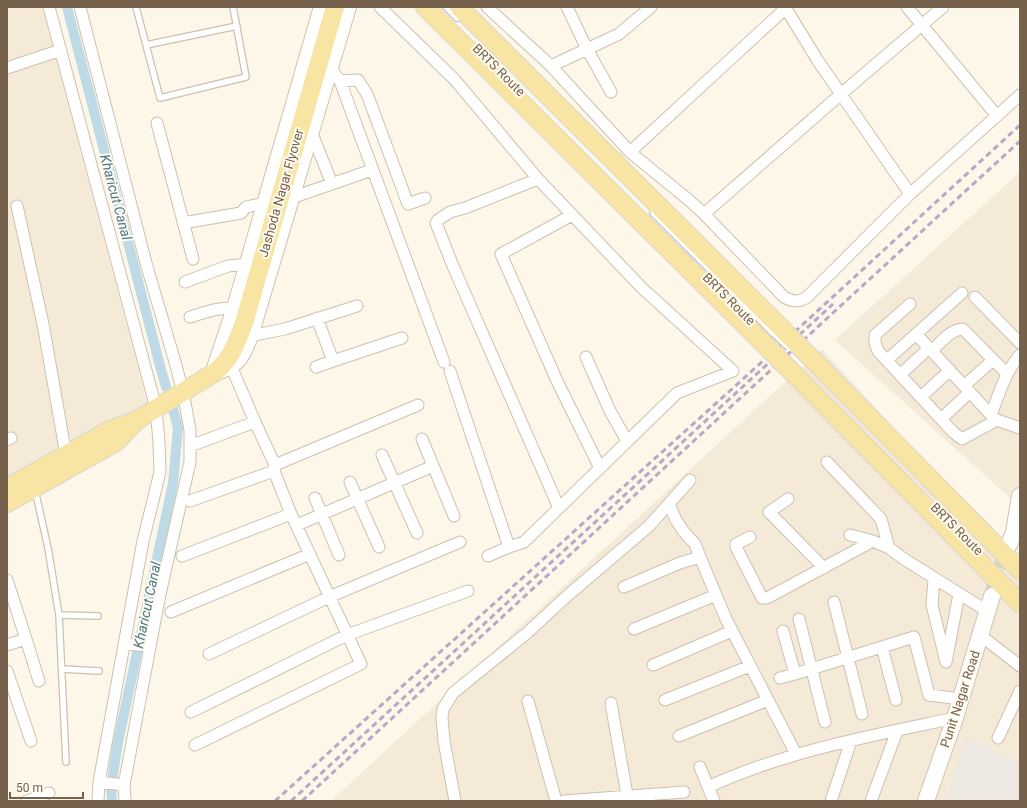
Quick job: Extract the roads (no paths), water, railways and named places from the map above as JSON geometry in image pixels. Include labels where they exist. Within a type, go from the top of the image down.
[{"type":"main road","name":"Jashoda Nagar Flyover","points":[[137,420],[214,373],[225,363],[230,362],[244,323],[335,7]]},
{"type":"main road","points":[[425,7],[774,338]]},
{"type":"main road","points":[[460,15],[799,364],[1020,603]]},
{"type":"main road","points":[[799,364],[1020,570]]},
{"type":"main road","points":[[7,488],[110,430],[137,420]]},
{"type":"main road","points":[[7,503],[116,442],[137,420]]},
{"type":"street","points":[[49,7],[156,408],[159,442],[160,472],[143,541],[100,782],[98,801]]},
{"type":"street","points":[[80,7],[144,256],[183,392],[190,430],[190,462],[160,594],[123,785],[125,801]]},
{"type":"street","points":[[214,373],[266,203],[322,7]]},
{"type":"street","points":[[195,745],[361,664],[291,514],[275,468],[230,362],[239,358],[250,336],[348,7]]},
{"type":"street","points":[[380,7],[455,80],[538,179],[641,287],[733,371],[677,393],[524,542],[488,556]]},
{"type":"street","points":[[487,7],[551,66],[630,152],[690,201],[784,297],[791,301],[806,298],[910,194],[1020,95]]},
{"type":"street","points":[[567,7],[587,49],[611,92]]},
{"type":"street","points":[[551,66],[619,34],[651,7]]},
{"type":"street","points":[[630,152],[786,7],[818,61],[910,194]]},
{"type":"street","points":[[907,7],[997,116]]},
{"type":"street","points":[[704,214],[943,7]]},
{"type":"street","points":[[7,68],[61,50]]},
{"type":"street","points":[[330,67],[340,81],[372,170],[447,367],[509,547]]},
{"type":"street","points":[[340,81],[358,80],[367,94],[408,204],[425,198]]},
{"type":"street","points":[[157,123],[193,259]]},
{"type":"street","points":[[311,131],[332,184]]},
{"type":"street","points":[[291,198],[372,170]]},
{"type":"street","points":[[538,179],[465,208],[450,212],[436,223],[453,266],[559,508]]},
{"type":"street","points":[[183,223],[241,213],[246,207],[266,203]]},
{"type":"street","points":[[17,206],[44,324],[66,456]]},
{"type":"street","points":[[572,215],[501,254],[558,383],[600,468]]},
{"type":"street","points":[[185,282],[228,266],[248,264]]},
{"type":"street","points":[[887,360],[962,293]]},
{"type":"street","points":[[975,297],[1020,343]]},
{"type":"street","points":[[910,304],[875,335],[875,343],[878,351],[901,374],[920,397],[953,432],[962,439],[994,417],[1007,374],[1020,355]]},
{"type":"street","points":[[250,336],[285,328],[357,306]]},
{"type":"street","points":[[190,317],[217,309],[235,308]]},
{"type":"street","points":[[317,318],[332,361]]},
{"type":"street","points":[[901,374],[953,331],[958,329],[963,329],[1007,374]]},
{"type":"street","points":[[916,334],[994,417],[1020,428]]},
{"type":"street","points":[[316,367],[402,338]]},
{"type":"street","points":[[586,357],[610,411],[627,441]]},
{"type":"street","points":[[941,419],[993,360]]},
{"type":"street","points":[[920,397],[950,370]]},
{"type":"street","points":[[190,501],[275,468],[418,405]]},
{"type":"street","points":[[190,446],[255,422]]},
{"type":"street","points":[[422,439],[454,516]]},
{"type":"street","points":[[382,455],[416,533]]},
{"type":"street","points":[[827,462],[881,519],[889,548]]},
{"type":"street","points":[[297,525],[433,466]]},
{"type":"street","points":[[455,801],[444,742],[442,718],[444,709],[453,693],[527,633],[567,596],[649,526],[690,480]]},
{"type":"street","points":[[350,482],[379,547]]},
{"type":"street","points":[[1014,538],[1020,496]]},
{"type":"street","points":[[315,498],[339,555]]},
{"type":"street","points":[[788,499],[769,512],[824,568]]},
{"type":"street","points":[[669,504],[680,526],[695,544],[732,631],[796,754]]},
{"type":"street","points":[[182,556],[291,514]]},
{"type":"street","points":[[850,534],[874,541],[889,548],[987,611]]},
{"type":"street","points":[[750,537],[736,544],[736,547],[762,598],[770,597],[874,541]]},
{"type":"street","points":[[209,654],[329,596],[460,542]]},
{"type":"street","points":[[171,612],[310,554]]},
{"type":"street","points":[[624,588],[680,563],[700,557]]},
{"type":"street","points":[[934,578],[932,605],[946,666],[959,594]]},
{"type":"street","points":[[7,580],[39,681]]},
{"type":"street","points":[[191,712],[347,635],[468,592]]},
{"type":"street","points":[[634,629],[716,595]]},
{"type":"street","name":"Punit Nagar Road","points":[[926,801],[955,718],[992,596]]},
{"type":"street","points":[[834,602],[862,714]]},
{"type":"street","points":[[799,619],[826,722]]},
{"type":"street","points":[[653,665],[732,631]]},
{"type":"street","points":[[783,631],[795,674]]},
{"type":"street","points":[[980,636],[1020,666]]},
{"type":"street","points":[[780,678],[914,637],[929,695],[960,699]]},
{"type":"street","points":[[7,645],[26,639]]},
{"type":"street","points":[[124,644],[150,646]]},
{"type":"street","points":[[882,647],[896,700]]},
{"type":"street","points":[[665,700],[750,666]]},
{"type":"street","points":[[7,671],[31,741]]},
{"type":"street","points":[[998,738],[1020,691]]},
{"type":"street","points":[[679,736],[768,700]]},
{"type":"street","points":[[528,701],[556,801]]},
{"type":"street","points":[[611,703],[627,798]]},
{"type":"street","points":[[708,787],[750,769],[796,754],[955,718]]},
{"type":"street","points":[[871,801],[897,731]]},
{"type":"street","points":[[830,801],[851,741]]},
{"type":"street","points":[[700,767],[714,801]]},
{"type":"street","points":[[100,782],[123,785]]},
{"type":"street","points":[[564,801],[627,798],[684,792]]},
{"type":"street","points":[[27,801],[49,793]]},
{"type":"lane","points":[[136,7],[160,98],[246,77],[233,7]]},
{"type":"lane","points":[[446,7],[460,15]]},
{"type":"lane","points":[[146,46],[237,26]]},
{"type":"lane","name":"BRTS Route","points":[[650,210],[774,338]]},
{"type":"lane","points":[[799,364],[876,448]]},
{"type":"lane","points":[[35,488],[48,548],[59,616],[66,762]]},
{"type":"lane","points":[[59,616],[98,616]]},
{"type":"lane","points":[[62,669],[99,671]]},
{"type":"waterway","name":"Kharicut Canal","points":[[67,7],[166,387]]},
{"type":"waterway","name":"Kharicut Canal","points":[[112,801],[111,787],[118,742],[173,483],[178,428],[173,409]]},
{"type":"tunnel","points":[[993,591],[1009,545]]},
{"type":"railway","points":[[275,801],[763,361],[1020,125]]},
{"type":"railway","points":[[302,801],[1020,141]]},
{"type":"railway","points":[[291,801],[833,304]]}]
